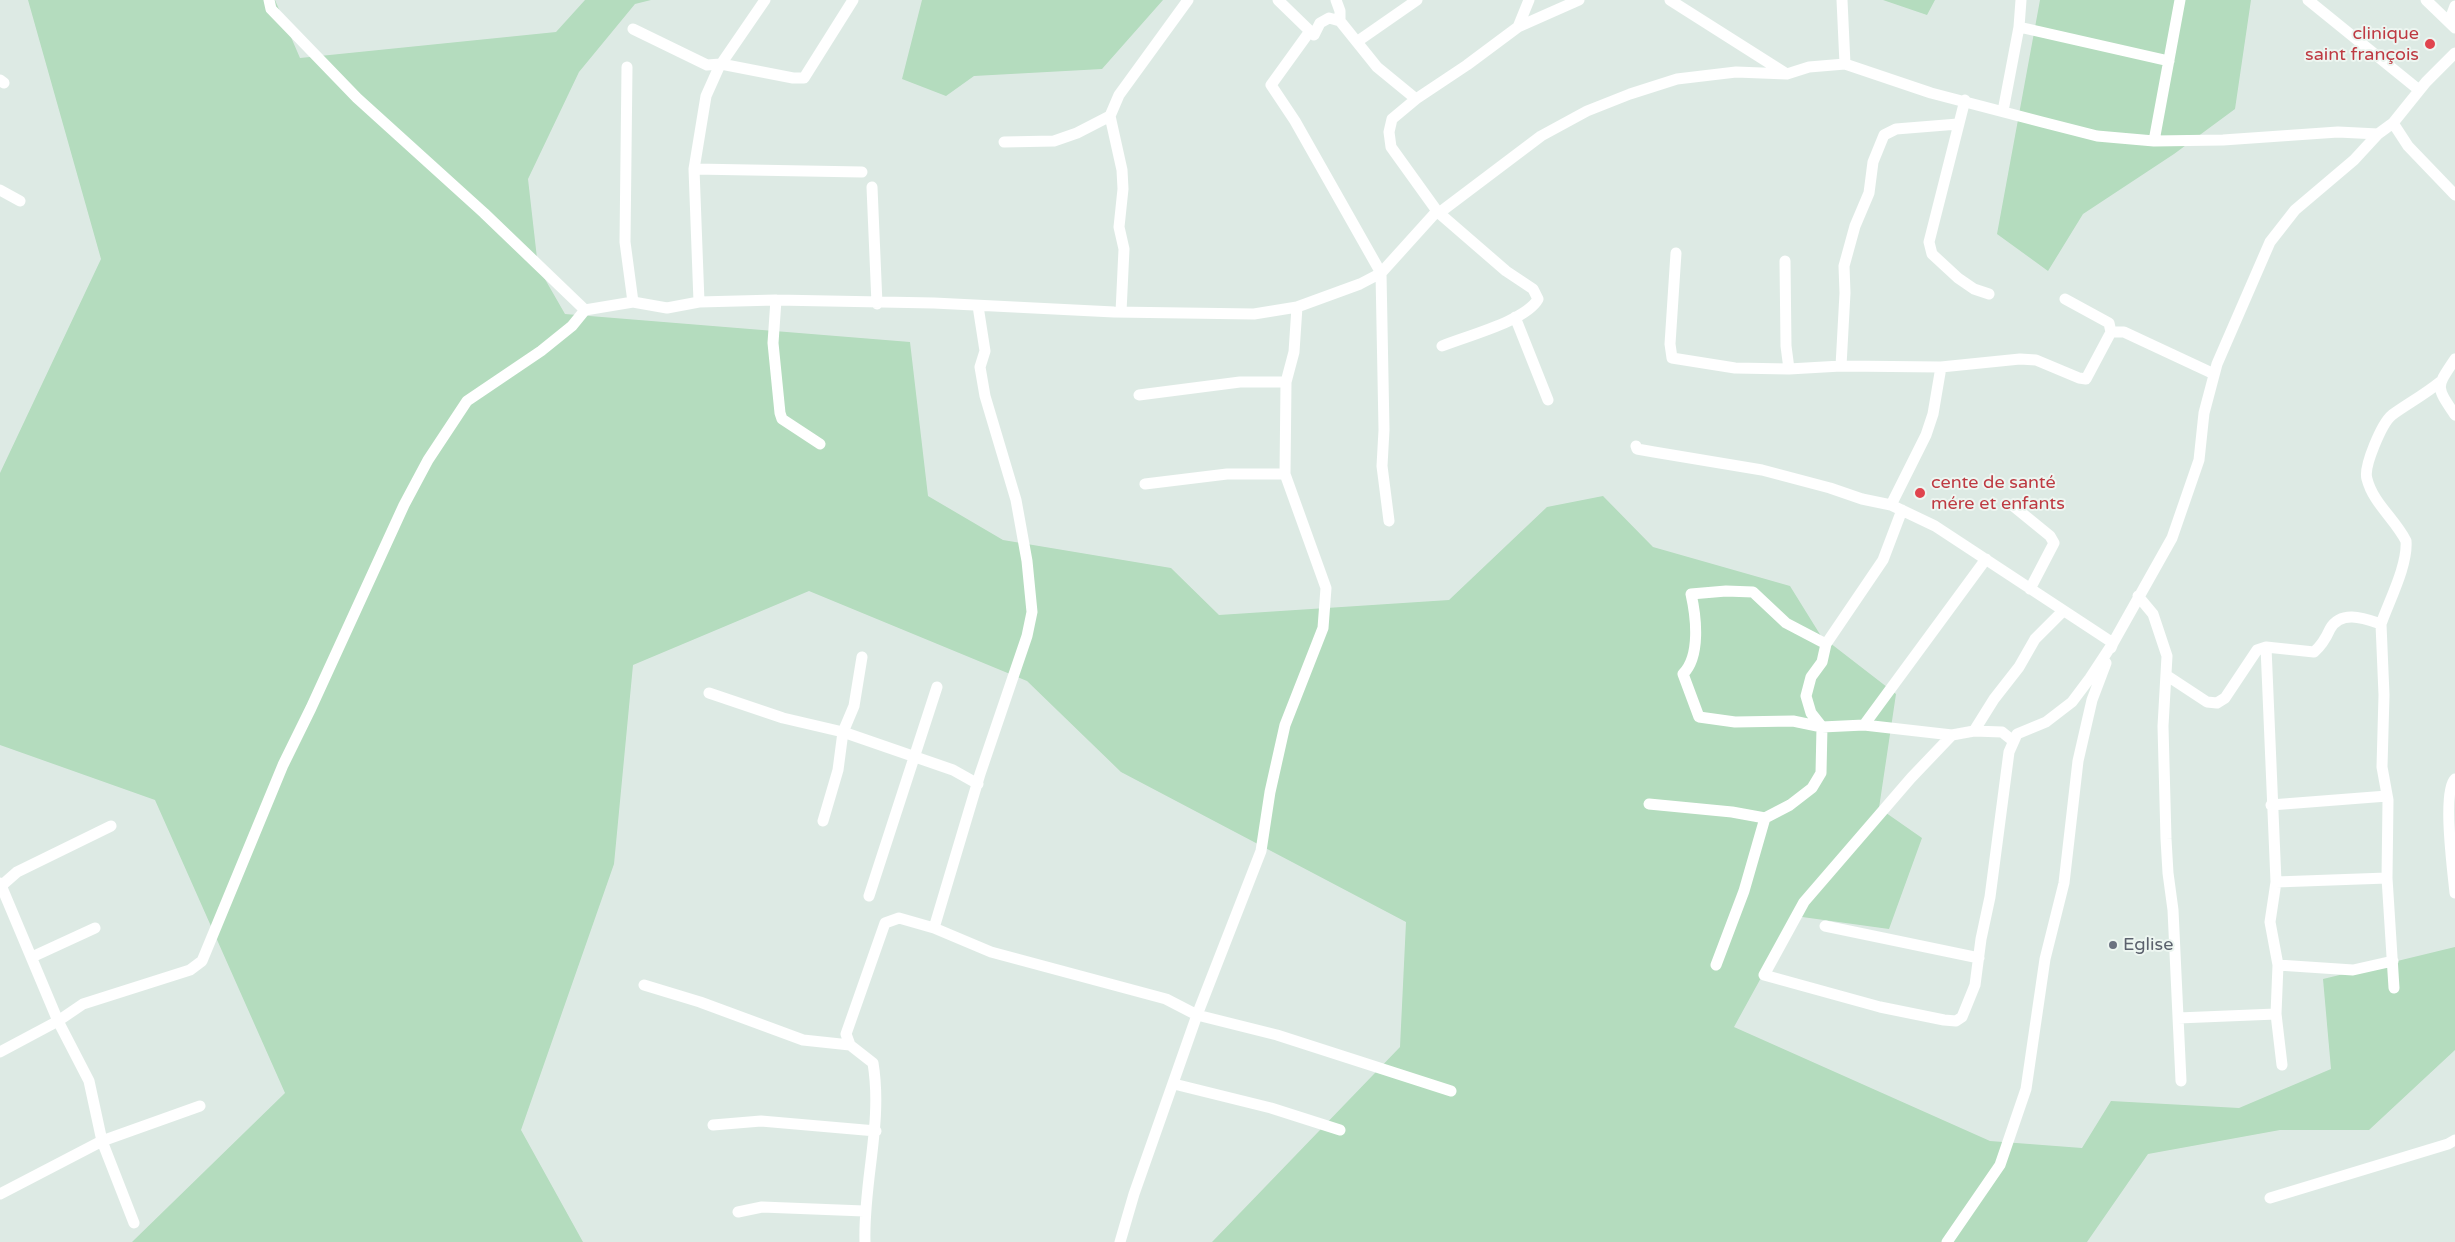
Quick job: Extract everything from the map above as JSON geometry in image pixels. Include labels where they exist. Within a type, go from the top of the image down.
[{"type":"street","points":[[269,0],[272,9],[357,98],[484,213],[586,310]]},
{"type":"street","points":[[699,302],[694,169],[706,96],[721,64],[765,0]]},
{"type":"street","points":[[633,29],[707,65],[721,64],[793,78],[804,78],[853,0]]},
{"type":"street","points":[[1121,312],[1124,249],[1119,226],[1123,190],[1122,170],[1110,116],[1119,95],[1188,0]]},
{"type":"street","points":[[1278,0],[1314,35],[1320,23],[1328,18],[1340,21],[1377,67],[1416,99]]},
{"type":"street","points":[[1336,0],[1340,11],[1340,21]]},
{"type":"street","points":[[1358,41],[1417,0]]},
{"type":"street","points":[[1518,27],[1529,0]]},
{"type":"street","points":[[1442,346],[1516,317],[1534,306],[1538,299],[1534,289],[1506,271],[1438,212],[1391,147],[1389,132],[1392,119],[1416,99],[1467,65],[1518,27],[1579,0]]},
{"type":"street","points":[[1672,0],[1787,74]]},
{"type":"street","points":[[1842,0],[1845,64]]},
{"type":"street","points":[[2003,111],[2019,27],[2021,0]]},
{"type":"street","points":[[2154,141],[2180,0]]},
{"type":"street","points":[[2308,0],[2419,90]]},
{"type":"street","points":[[2426,0],[2452,25]]},
{"type":"street","points":[[2452,25],[2455,6]]},
{"type":"street","points":[[2019,27],[2169,61]]},
{"type":"street","points":[[1310,31],[1271,85],[1295,121],[1381,273],[1384,430],[1382,466],[1389,521]]},
{"type":"street","points":[[1952,735],[1911,778],[1804,902],[1764,975],[1880,1007],[1956,1021],[1962,1017],[1968,1008],[1976,985],[1990,897],[2008,752],[2012,740],[2023,730],[2046,722],[2072,702],[2113,642],[2179,523],[2199,460],[2204,413],[2214,374],[2270,242],[2295,210],[2334,179],[2378,134],[2393,123],[2419,90],[2455,53]]},
{"type":"street","points":[[0,1052],[58,1021],[83,1004],[190,970],[202,961],[283,765],[404,505],[428,460],[467,401],[541,351],[572,326],[586,310],[634,302],[667,308],[699,302],[776,300],[1228,315],[1254,314],[1297,307],[1352,287],[1381,273],[1438,212],[1541,136],[1587,110],[1630,94],[1677,80],[1736,72],[1787,74],[1809,67],[1845,64],[1931,93],[1965,100],[2097,136],[2154,141],[2223,140],[2338,132],[2378,134]]},
{"type":"street","points":[[627,67],[625,242],[634,302]]},
{"type":"street","points":[[1965,100],[1929,242],[1932,254],[1958,278],[1974,289],[1990,294]]},
{"type":"street","points":[[1004,142],[1054,140],[1077,134],[1110,116]]},
{"type":"street","points":[[2393,123],[2408,146],[2455,195]]},
{"type":"street","points":[[1841,366],[1845,294],[1844,266],[1855,226],[1869,193],[1873,162],[1884,135],[1896,129],[1958,124]]},
{"type":"street","points":[[694,169],[862,172]]},
{"type":"street","points":[[872,187],[877,304]]},
{"type":"street","points":[[0,190],[20,201]]},
{"type":"street","points":[[1676,253],[1670,344],[1672,358],[1735,368],[1941,367],[2020,359],[2036,360],[2079,378],[2086,379],[2111,332],[2108,323],[2065,299]]},
{"type":"street","points":[[1785,261],[1786,346],[1789,369]]},
{"type":"street","points":[[776,300],[773,343],[782,420],[820,444]]},
{"type":"street","points":[[934,928],[978,784],[1027,636],[1032,612],[1027,560],[1016,500],[985,396],[980,367],[985,351],[978,306]]},
{"type":"street","points":[[1120,1242],[1134,1194],[1197,1014],[1261,852],[1270,792],[1285,725],[1324,628],[1326,588],[1285,474],[1286,382],[1294,352],[1297,307]]},
{"type":"street","points":[[1516,317],[1548,400]]},
{"type":"street","points":[[2111,332],[2124,332],[2214,374]]},
{"type":"street","points":[[2394,988],[2387,878],[2387,796],[2382,767],[2384,695],[2381,624],[2407,548],[2406,541],[2378,503],[2367,479],[2369,459],[2390,416],[2410,405],[2440,382],[2455,358]]},
{"type":"street","points":[[1891,505],[1897,488],[1926,435],[1933,414],[1941,367]]},
{"type":"street","points":[[1139,395],[1240,382],[1286,382]]},
{"type":"street","points":[[2440,382],[2442,395],[2455,415]]},
{"type":"street","points":[[1636,446],[1654,452],[1762,470],[1862,499],[1891,505],[1935,526],[2113,642]]},
{"type":"street","points":[[1145,484],[1227,474],[1285,474]]},
{"type":"street","points":[[2012,505],[2050,536],[2054,544],[2051,553],[2030,589]]},
{"type":"street","points":[[1648,804],[1732,812],[1765,818],[1790,804],[1812,788],[1821,773],[1822,727],[1812,713],[1806,696],[1811,677],[1822,662],[1826,644],[1883,560],[1902,510]]},
{"type":"street","points":[[1864,725],[1986,559]]},
{"type":"street","points":[[1826,644],[1786,623],[1753,592],[1726,591],[1691,594],[1695,610],[1694,644],[1690,668],[1683,674],[1699,717],[1735,722],[1793,721],[1822,727],[1864,725],[1952,735],[1974,731],[2002,732],[2012,740]]},
{"type":"street","points":[[2138,596],[2153,614],[2167,656],[2163,726],[2166,839],[2168,873],[2174,910],[2181,1081]]},
{"type":"street","points":[[1974,731],[1994,699],[2019,666],[2035,639],[2063,610]]},
{"type":"street","points":[[2166,675],[2207,702],[2217,703],[2225,698],[2257,650],[2266,646],[2314,652],[2319,648],[2336,620],[2342,617],[2381,624]]},
{"type":"street","points":[[1947,1242],[2000,1165],[2026,1089],[2045,959],[2064,883],[2078,761],[2092,700],[2113,642]]},
{"type":"street","points":[[2266,646],[2271,805],[2276,882],[2270,922],[2278,965],[2276,1014],[2282,1065]]},
{"type":"street","points":[[822,821],[838,770],[843,732],[854,706],[862,657]]},
{"type":"street","points":[[869,896],[937,687]]},
{"type":"street","points":[[710,693],[783,718],[843,732],[953,770],[978,784]]},
{"type":"street","points":[[2455,778],[2450,788],[2448,813],[2455,893]]},
{"type":"street","points":[[2271,805],[2387,796]]},
{"type":"street","points":[[1716,965],[1744,891],[1765,818]]},
{"type":"street","points":[[111,826],[17,872],[1,885],[58,1021],[89,1081],[102,1141],[134,1223]]},
{"type":"street","points":[[2276,882],[2387,878]]},
{"type":"street","points":[[850,1046],[846,1034],[885,924],[899,918],[934,928],[991,952],[1166,999],[1197,1014],[1277,1035],[1452,1091]]},
{"type":"street","points":[[1825,926],[1979,958]]},
{"type":"street","points":[[32,957],[94,928]]},
{"type":"street","points":[[2278,965],[2353,970],[2393,961]]},
{"type":"street","points":[[644,985],[700,1002],[803,1040],[850,1046],[873,1064],[877,1086],[876,1131],[864,1211],[865,1242]]},
{"type":"street","points":[[2178,1018],[2276,1014]]},
{"type":"street","points":[[1174,1084],[1271,1108],[1340,1130]]},
{"type":"street","points":[[0,1194],[102,1141],[200,1106]]},
{"type":"street","points":[[713,1125],[761,1121],[876,1131]]},
{"type":"street","points":[[2270,1198],[2448,1144],[2455,1140]]},
{"type":"street","points":[[738,1212],[762,1207],[864,1211]]},
{"type":"green space","points":[[28,0],[275,0],[300,58],[556,32],[585,0],[651,0],[635,4],[579,72],[528,179],[538,267],[565,314],[910,342],[928,496],[1003,540],[1171,568],[1219,615],[1449,600],[1547,507],[1603,496],[1653,547],[1790,586],[1821,636],[1896,694],[1879,808],[1922,838],[1889,929],[1795,916],[1734,1027],[1990,1141],[2082,1148],[2111,1101],[2239,1108],[2331,1069],[2323,979],[2455,947],[2455,1050],[2369,1130],[2280,1130],[2148,1154],[2087,1242],[1212,1242],[1400,1047],[1406,922],[1121,772],[1027,681],[809,591],[633,665],[614,864],[521,1130],[583,1242],[132,1242],[285,1093],[155,800],[0,745],[0,473],[101,259]]},
{"type":"green space","points":[[922,0],[1163,0],[1102,69],[974,76],[946,96],[902,79]]},
{"type":"green space","points":[[1883,0],[1935,0],[1927,15]]},
{"type":"green space","points":[[2040,0],[2251,0],[2235,109],[2174,154],[2083,214],[2048,271],[1997,234]]},
{"type":"place","name":"clinique saint françois","points":[[2430,44]]},
{"type":"place","name":"cente de santé mére et enfants","points":[[1920,493]]},
{"type":"place","name":"Eglise","points":[[2113,945]]}]
